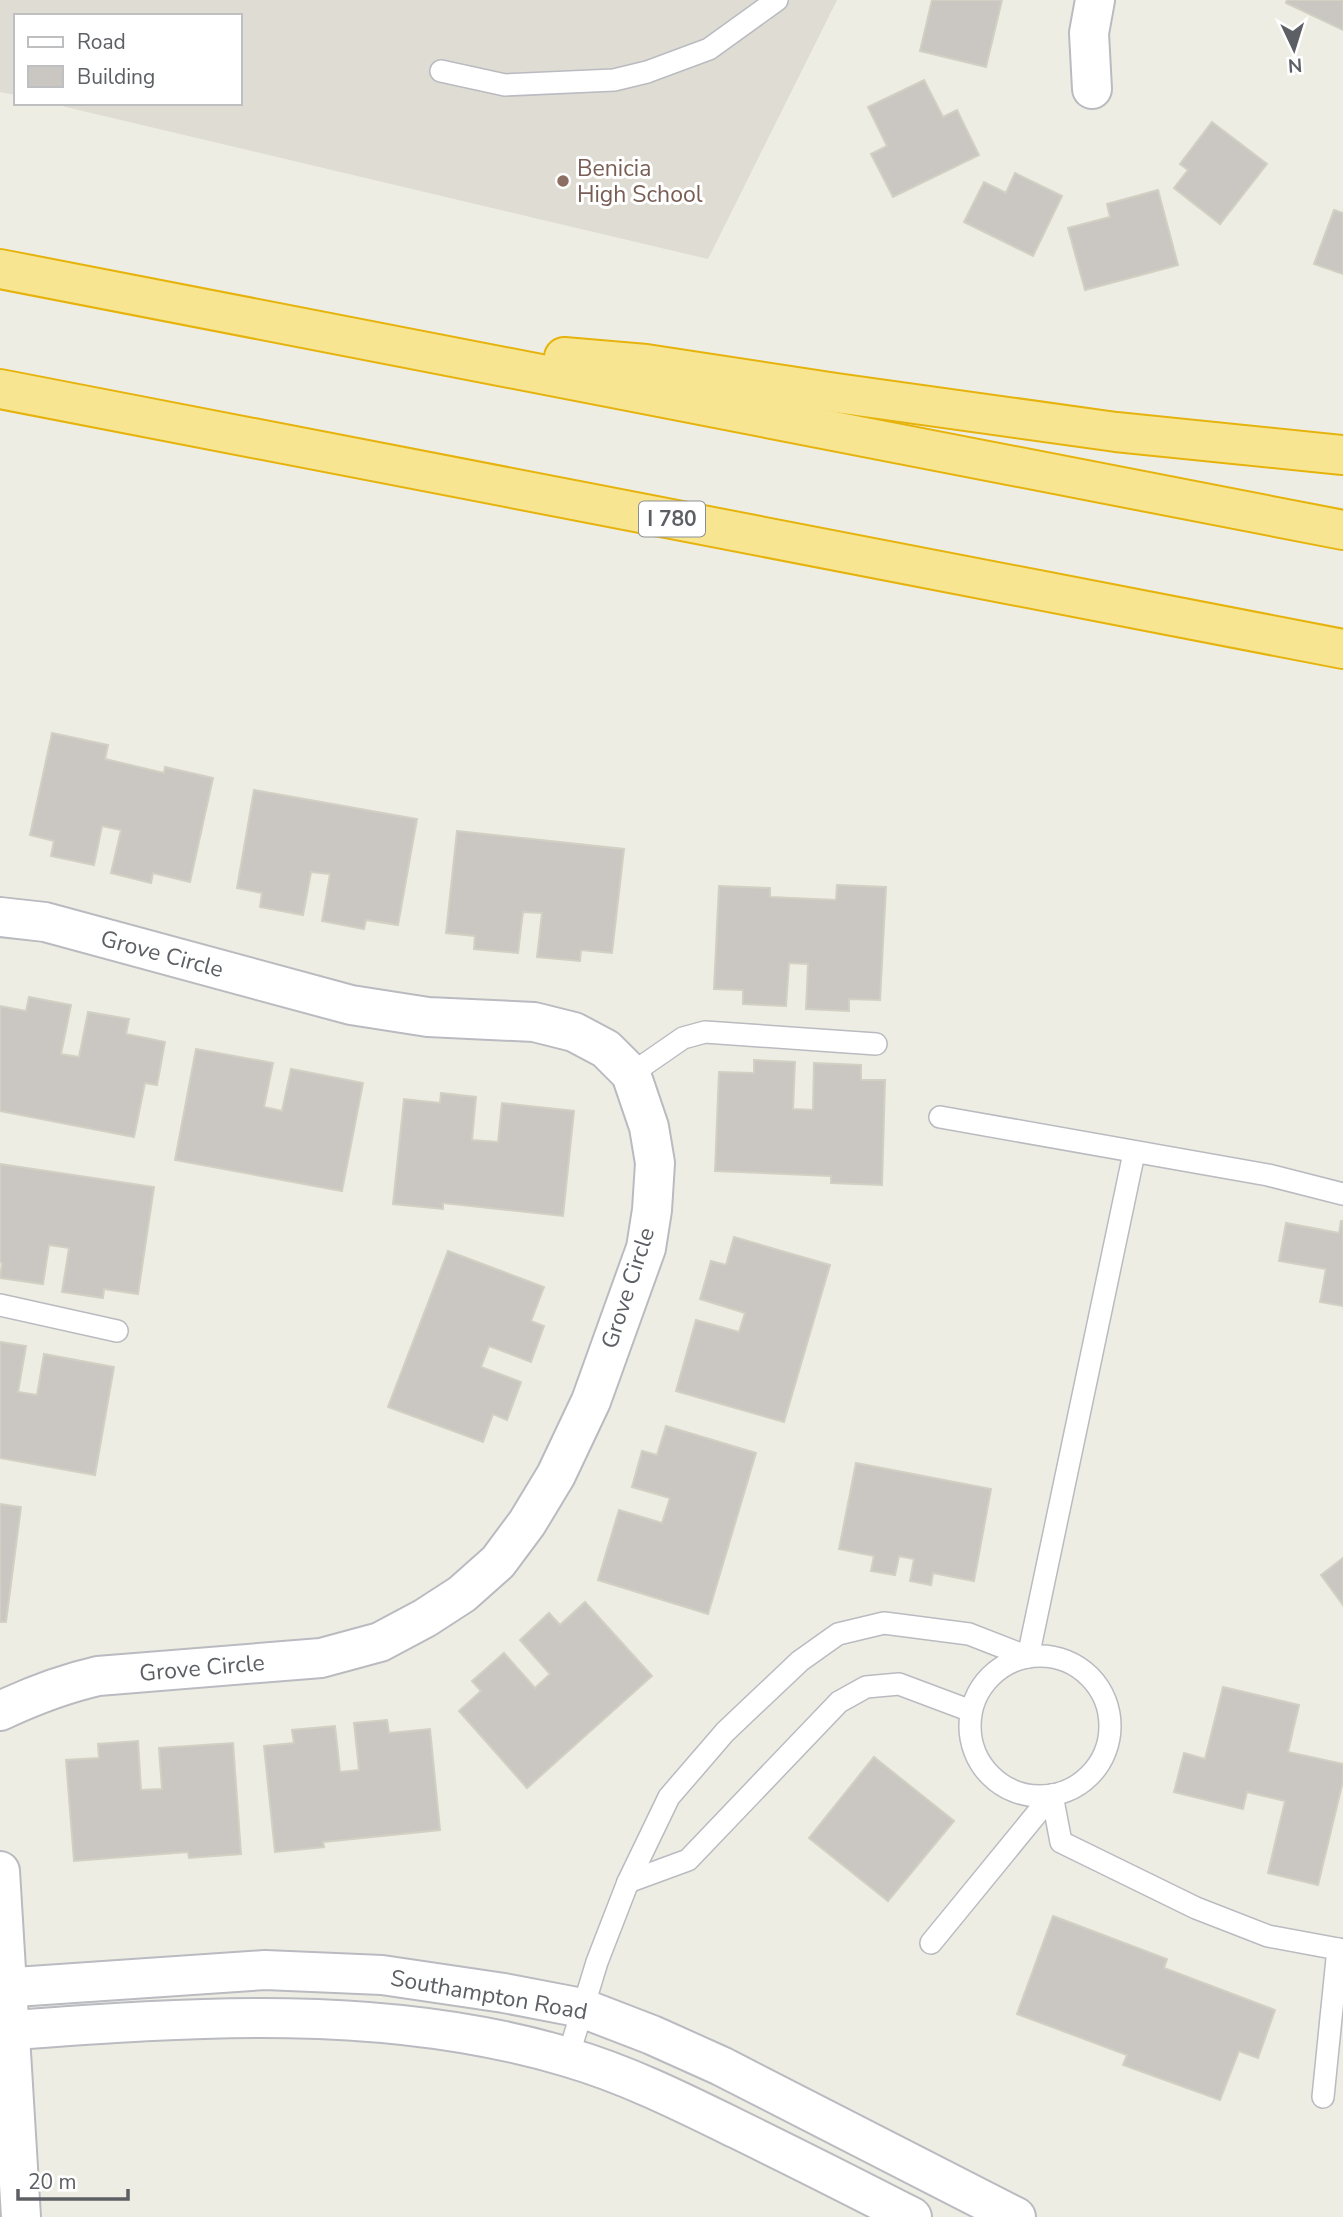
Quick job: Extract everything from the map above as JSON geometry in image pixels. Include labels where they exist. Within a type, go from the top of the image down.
[{"type":"highway","points":[[0,269],[1343,530]]},
{"type":"highway","points":[[357,339],[646,364],[1103,430],[1343,455]]},
{"type":"highway","name":"I 780","points":[[0,390],[1343,649]]},
{"type":"street","points":[[1091,89],[1088,33],[1095,0]]},
{"type":"street","name":"Grove Circle","points":[[0,917],[45,922],[351,1005],[428,1017],[534,1022],[574,1032],[606,1049],[631,1074],[649,1127],[655,1163],[646,1248],[591,1401],[556,1475],[527,1523],[498,1562],[462,1594],[380,1642],[321,1658],[98,1676],[31,1696],[0,1711]]},
{"type":"street","points":[[0,1871],[5,2031],[21,2217]]},
{"type":"street","name":"Southampton Road","points":[[4,1988],[265,1970],[382,1975],[504,1993],[582,2008],[721,2066],[1016,2217]]},
{"type":"street","name":"Southampton Road","points":[[5,2031],[260,2016],[410,2024],[484,2035],[569,2057],[664,2092],[912,2217]]},
{"type":"lane","points":[[441,71],[505,85],[614,80],[647,72],[709,49],[777,0]]},
{"type":"lane","points":[[631,1074],[683,1038],[705,1032],[876,1044]]},
{"type":"lane","points":[[940,1117],[1268,1175],[1343,1194]]},
{"type":"lane","points":[[1028,1657],[1134,1153]]},
{"type":"lane","points":[[0,1305],[117,1331]]},
{"type":"lane","points":[[569,2057],[597,1962],[628,1882],[669,1797],[725,1732],[800,1661],[838,1634],[884,1623],[969,1634],[1028,1657]]},
{"type":"lane","points":[[1028,1657],[1052,1657],[1075,1665],[1094,1681],[1106,1702],[1110,1726],[1106,1750],[1093,1771],[1075,1787],[1052,1795],[1028,1796],[1007,1788],[989,1774],[976,1756],[970,1734],[971,1711],[978,1692],[991,1675],[1008,1663],[1028,1657]]},
{"type":"lane","points":[[628,1882],[688,1860],[839,1702],[866,1687],[899,1684],[971,1711]]},
{"type":"lane","points":[[931,1943],[1052,1795]]},
{"type":"lane","points":[[1052,1795],[1061,1842],[1196,1908],[1268,1936],[1340,1950],[1323,2097]]},
{"type":"shaded area","name":"Benicia High School","points":[[0,0],[837,0],[708,259],[57,105],[242,105],[242,14],[14,14],[14,95],[0,92]]},
{"type":"building","points":[[932,0],[1002,0],[986,67],[920,51]]},
{"type":"building","points":[[1287,0],[1343,0],[1343,30],[1286,3]]},
{"type":"building","points":[[924,80],[943,117],[957,110],[979,155],[893,197],[871,154],[887,146],[868,107]]},
{"type":"building","points":[[1212,122],[1267,164],[1220,224],[1174,188],[1188,170],[1180,164]]},
{"type":"building","points":[[1015,173],[1062,196],[1033,256],[964,222],[984,182],[1006,193]]},
{"type":"building","points":[[1158,190],[1178,265],[1085,290],[1068,228],[1110,217],[1107,204]]},
{"type":"building","points":[[1334,210],[1343,213],[1343,274],[1314,264]]},
{"type":"building","points":[[52,733],[108,745],[105,759],[164,773],[165,767],[213,778],[190,882],[153,873],[151,883],[111,873],[121,830],[102,826],[94,865],[51,856],[54,841],[30,835]]},
{"type":"building","points":[[254,790],[417,819],[398,925],[366,920],[364,929],[322,921],[330,874],[311,872],[303,915],[260,907],[262,893],[237,888]]},
{"type":"building","points":[[457,831],[624,849],[612,953],[581,950],[580,961],[537,957],[542,913],[523,912],[518,953],[474,949],[475,936],[446,933]]},
{"type":"building","points":[[837,885],[886,887],[880,1000],[849,999],[849,1011],[806,1009],[808,964],[789,963],[786,1006],[743,1004],[743,990],[714,989],[719,886],[770,888],[770,897],[836,900]]},
{"type":"building","points":[[29,997],[71,1005],[61,1054],[79,1057],[88,1012],[129,1019],[126,1034],[165,1042],[157,1085],[145,1083],[134,1137],[0,1111],[0,1006],[26,1011]]},
{"type":"building","points":[[196,1049],[273,1063],[264,1107],[282,1111],[291,1069],[363,1083],[342,1191],[175,1160]]},
{"type":"building","points":[[754,1060],[795,1062],[793,1109],[813,1110],[814,1063],[861,1065],[861,1080],[885,1080],[882,1185],[831,1183],[831,1176],[715,1171],[719,1072],[754,1073]]},
{"type":"building","points":[[441,1093],[476,1097],[472,1140],[498,1142],[502,1103],[574,1111],[563,1216],[443,1203],[443,1209],[393,1204],[404,1099],[440,1103]]},
{"type":"building","points":[[0,1164],[154,1187],[138,1294],[104,1289],[103,1298],[62,1292],[69,1248],[49,1245],[43,1284],[0,1278]]},
{"type":"building","points":[[1341,1221],[1343,1306],[1320,1302],[1326,1269],[1279,1261],[1286,1223],[1339,1233]]},
{"type":"building","points":[[734,1237],[830,1265],[784,1422],[676,1391],[696,1320],[739,1332],[745,1313],[700,1299],[711,1261],[726,1265]]},
{"type":"building","points":[[448,1251],[544,1287],[531,1321],[544,1326],[531,1362],[489,1346],[481,1367],[521,1382],[507,1420],[493,1414],[483,1442],[388,1407]]},
{"type":"building","points":[[0,1342],[26,1346],[18,1392],[37,1395],[44,1354],[114,1367],[95,1475],[0,1458]]},
{"type":"building","points":[[666,1426],[756,1453],[708,1614],[598,1580],[619,1510],[662,1523],[670,1498],[632,1487],[642,1451],[657,1455]]},
{"type":"building","points":[[856,1463],[991,1489],[974,1581],[933,1573],[931,1585],[910,1581],[914,1559],[899,1556],[895,1575],[871,1571],[874,1556],[839,1549]]},
{"type":"building","points":[[0,1504],[21,1507],[6,1622],[0,1622]]},
{"type":"building","points":[[1343,1558],[1343,1605],[1321,1575]]},
{"type":"building","points":[[585,1602],[652,1676],[527,1788],[459,1711],[481,1691],[472,1681],[504,1653],[535,1688],[550,1674],[520,1640],[549,1613],[560,1625]]},
{"type":"building","points":[[1223,1687],[1299,1705],[1288,1752],[1343,1764],[1343,1781],[1318,1885],[1268,1873],[1285,1801],[1247,1792],[1243,1809],[1174,1792],[1184,1753],[1205,1759]]},
{"type":"building","points":[[387,1720],[389,1733],[430,1729],[440,1830],[323,1842],[324,1847],[275,1852],[264,1746],[294,1743],[292,1730],[335,1726],[340,1772],[359,1770],[354,1723]]},
{"type":"building","points":[[138,1741],[141,1790],[162,1789],[159,1748],[233,1743],[241,1854],[189,1858],[188,1852],[74,1861],[66,1760],[99,1758],[98,1744]]},
{"type":"building","points":[[874,1757],[954,1821],[888,1901],[809,1838]]},
{"type":"building","points":[[1053,1916],[1167,1959],[1164,1968],[1275,2010],[1258,2058],[1239,2051],[1220,2100],[1123,2065],[1127,2055],[1017,2014]]},
{"type":"place","name":"Benicia High School","points":[[563,181]]}]
